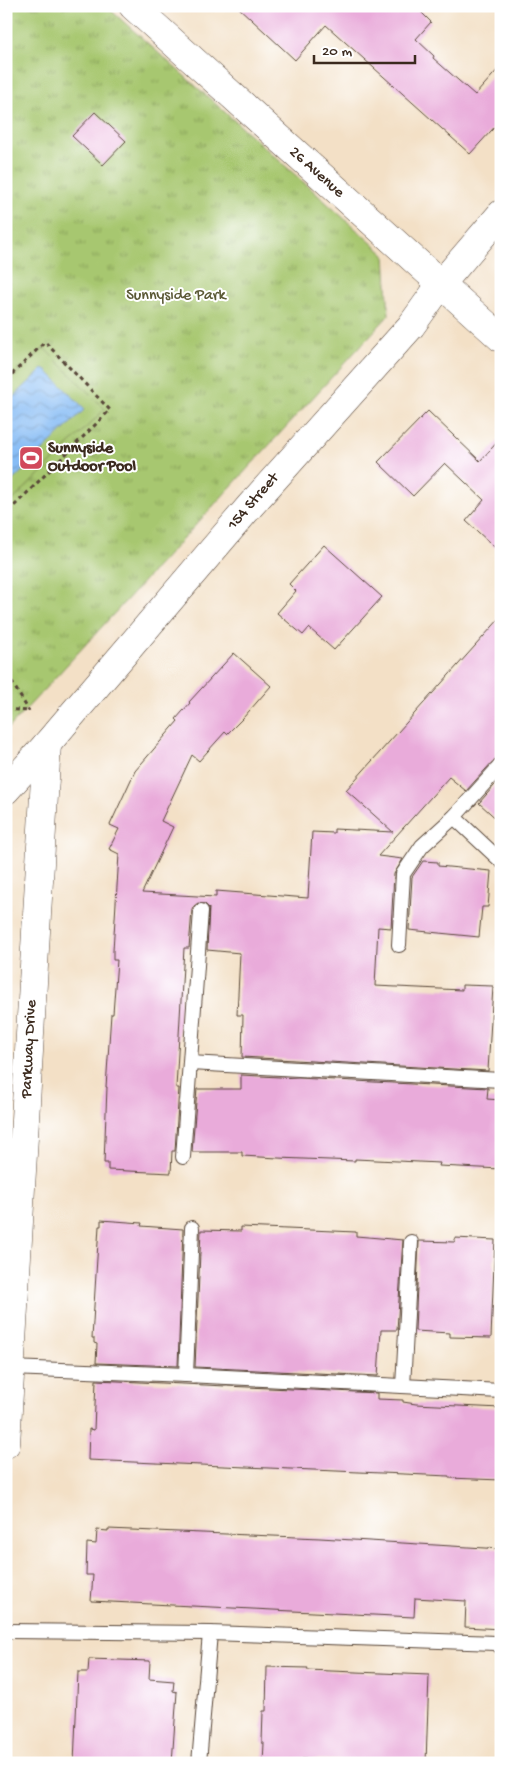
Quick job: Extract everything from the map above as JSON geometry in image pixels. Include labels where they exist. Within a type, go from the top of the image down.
[{"type":"street","name":"26 Avenue","points":[[133,6],[501,338]]},
{"type":"street","name":"154 Street","points":[[6,790],[48,744],[250,506],[411,326],[441,284],[501,214]]},
{"type":"street","name":"Parkway Drive","points":[[6,1444],[48,744]]},
{"type":"lane","points":[[399,945],[403,874],[422,846],[454,818],[501,765]]},
{"type":"lane","points":[[454,818],[501,861]]},
{"type":"lane","points":[[183,1157],[201,911]]},
{"type":"lane","points":[[190,1062],[501,1080]]},
{"type":"lane","points":[[186,1375],[192,1228]]},
{"type":"lane","points":[[403,1386],[411,1242]]},
{"type":"lane","points":[[11,1368],[501,1391]]},
{"type":"lane","points":[[6,1631],[210,1633],[496,1643],[501,1646]]},
{"type":"lane","points":[[199,1763],[210,1633]]},
{"type":"path","points":[[6,380],[45,342],[110,410],[10,510],[6,524]]},
{"type":"path","points":[[6,676],[14,684],[29,711],[6,709]]},
{"type":"green space","name":"Sunnyside Park","points":[[6,6],[106,6],[385,255],[389,315],[6,731]]},
{"type":"green space","name":"Sunnyside Outdoor Pool","points":[[44,348],[105,409],[6,507],[6,385]]},
{"type":"water","points":[[44,368],[85,409],[6,487],[6,404]]},
{"type":"building","points":[[237,6],[415,6],[431,22],[416,39],[434,56],[433,58],[475,95],[501,66],[501,120],[470,154],[326,25],[295,60]]},
{"type":"building","points":[[95,112],[126,141],[103,165],[72,136]]},
{"type":"building","points":[[428,411],[480,461],[501,438],[501,553],[466,521],[484,500],[445,463],[413,496],[378,462]]},
{"type":"building","points":[[324,545],[382,597],[334,650],[309,628],[303,635],[277,613],[296,591],[289,584]]},
{"type":"building","points":[[501,617],[501,756],[495,759],[466,791],[449,777],[378,856],[403,859],[394,874],[391,928],[378,927],[375,986],[462,990],[462,985],[493,986],[488,1071],[242,1057],[243,1015],[237,1015],[240,953],[207,950],[209,908],[205,904],[198,903],[192,910],[189,948],[184,948],[176,1088],[179,1088],[175,1151],[172,1151],[171,1173],[108,1170],[108,1163],[104,1163],[106,1087],[117,960],[113,960],[113,951],[119,854],[109,849],[119,829],[110,825],[135,771],[178,721],[176,719],[189,702],[234,653],[271,686],[243,718],[227,734],[225,732],[199,761],[192,755],[161,821],[173,827],[142,893],[216,897],[216,891],[308,898],[312,832],[334,833],[334,829],[393,832],[346,790]]},
{"type":"building","points":[[501,778],[501,823],[479,803]]},
{"type":"building","points":[[423,861],[438,862],[438,866],[491,871],[488,907],[482,907],[479,937],[409,930],[412,877]]},
{"type":"building","points":[[241,1075],[488,1088],[487,1099],[501,1100],[501,1169],[439,1166],[440,1163],[242,1156],[242,1152],[192,1152],[197,1089],[241,1089]]},
{"type":"building","points":[[101,1220],[142,1223],[141,1226],[183,1229],[178,1366],[96,1363],[97,1344],[94,1343],[94,1338],[92,1338],[99,1226],[101,1226]]},
{"type":"building","points":[[241,1227],[356,1232],[356,1236],[403,1240],[397,1330],[381,1330],[378,1376],[195,1367],[201,1230],[241,1231]]},
{"type":"building","points":[[455,1238],[495,1240],[491,1338],[450,1337],[450,1333],[415,1331],[419,1241],[455,1242]]},
{"type":"building","points":[[96,1380],[377,1393],[377,1399],[403,1400],[403,1402],[416,1404],[501,1408],[501,1480],[88,1460],[89,1429],[94,1430]]},
{"type":"building","points":[[108,1529],[320,1538],[501,1549],[501,1629],[465,1627],[466,1601],[415,1598],[414,1617],[91,1601],[93,1575],[86,1575],[87,1543],[96,1544],[97,1530],[108,1531]]},
{"type":"building","points":[[89,1659],[150,1661],[149,1679],[174,1681],[173,1691],[177,1692],[172,1763],[74,1763],[78,1672],[88,1672]]},
{"type":"building","points":[[267,1667],[429,1675],[426,1763],[361,1763],[361,1761],[302,1759],[302,1763],[263,1763],[263,1711],[266,1711]]},
{"type":"place","name":"Sunnyside Outdoor Pool","points":[[31,458]]}]
